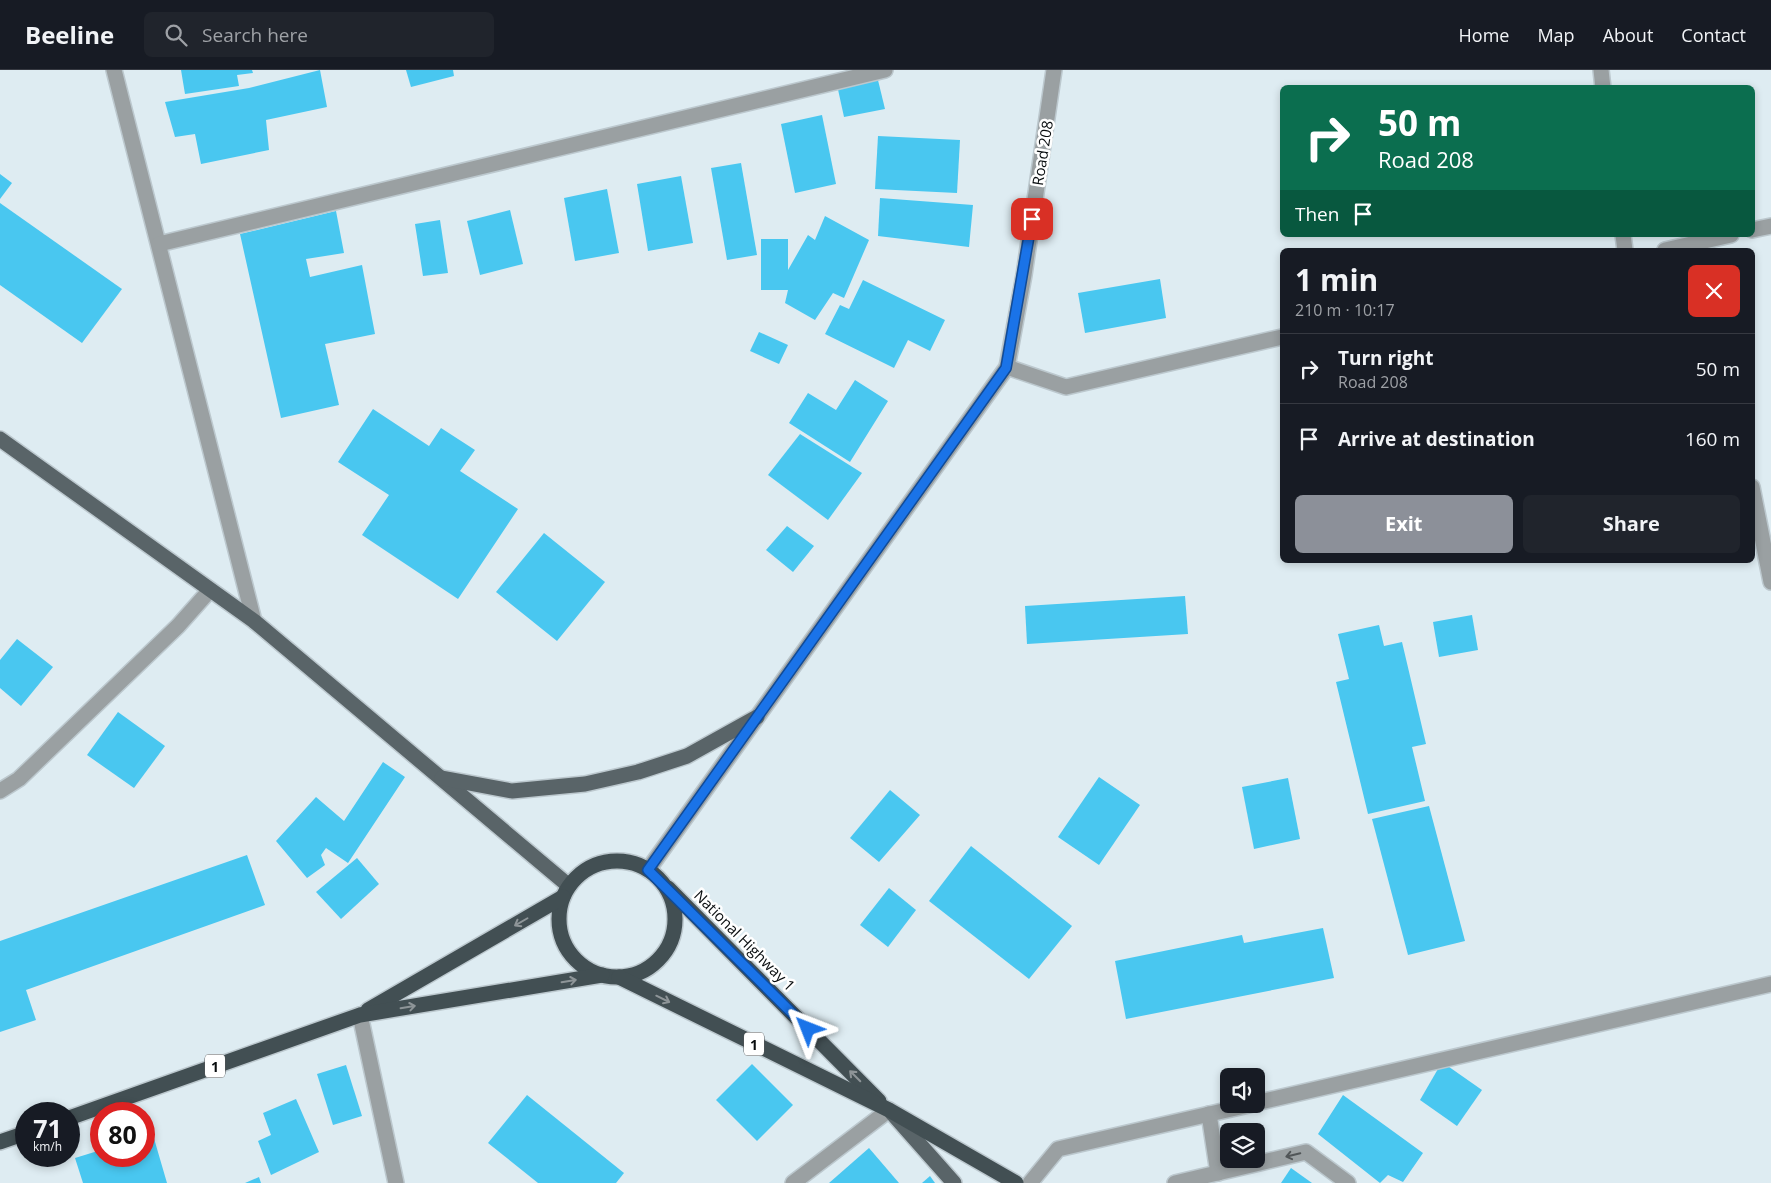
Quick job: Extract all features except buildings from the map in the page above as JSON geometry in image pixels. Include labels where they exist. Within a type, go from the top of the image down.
[{"type":"highway","name":"1","points":[[80,1114],[360,1015],[602,975],[619,977],[638,973],[654,963],[666,949],[674,932],[674,914],[670,896],[660,880],[648,870],[632,863],[614,861],[597,864],[581,873],[566,891],[360,1015]]},
{"type":"highway","name":"National Highway 1","points":[[660,880],[889,1110]]},
{"type":"highway","name":"1","points":[[566,891],[559,913],[564,945],[580,963],[602,975]]},
{"type":"highway","name":"National Highway 1","points":[[619,977],[889,1110],[1016,1183]]},
{"type":"highway","points":[[0,1142],[15,1137]]},
{"type":"main road","points":[[0,439],[254,621],[440,777],[566,891]]},
{"type":"main road","points":[[440,777],[512,791],[585,784],[638,772],[687,756],[757,717]]},
{"type":"main road","points":[[889,1110],[954,1183]]},
{"type":"street","points":[[114,70],[254,621]]},
{"type":"street","points":[[159,244],[885,70]]},
{"type":"street","name":"Road 208","points":[[648,870],[1006,368],[1024,275],[1054,70]]},
{"type":"street","points":[[1601,70],[1603,85]]},
{"type":"street","points":[[1755,229],[1771,226]]},
{"type":"street","points":[[1686,248],[1706,246],[1727,237]]},
{"type":"street","points":[[1006,368],[1066,387],[1280,337]]},
{"type":"street","points":[[1755,502],[1771,582]]},
{"type":"street","points":[[0,792],[19,778],[178,626],[210,590]]},
{"type":"street","points":[[1265,1101],[1771,984]]},
{"type":"street","points":[[360,1015],[396,1183]]},
{"type":"street","points":[[793,1183],[889,1110]]},
{"type":"street","points":[[1030,1183],[1058,1149],[1220,1111]]},
{"type":"street","points":[[1208,1114],[1218,1173]]},
{"type":"street","points":[[1175,1183],[1306,1152],[1348,1183]]},
{"type":"route","points":[[808,1029],[648,870],[1006,368],[1024,275],[1032,219]]}]
